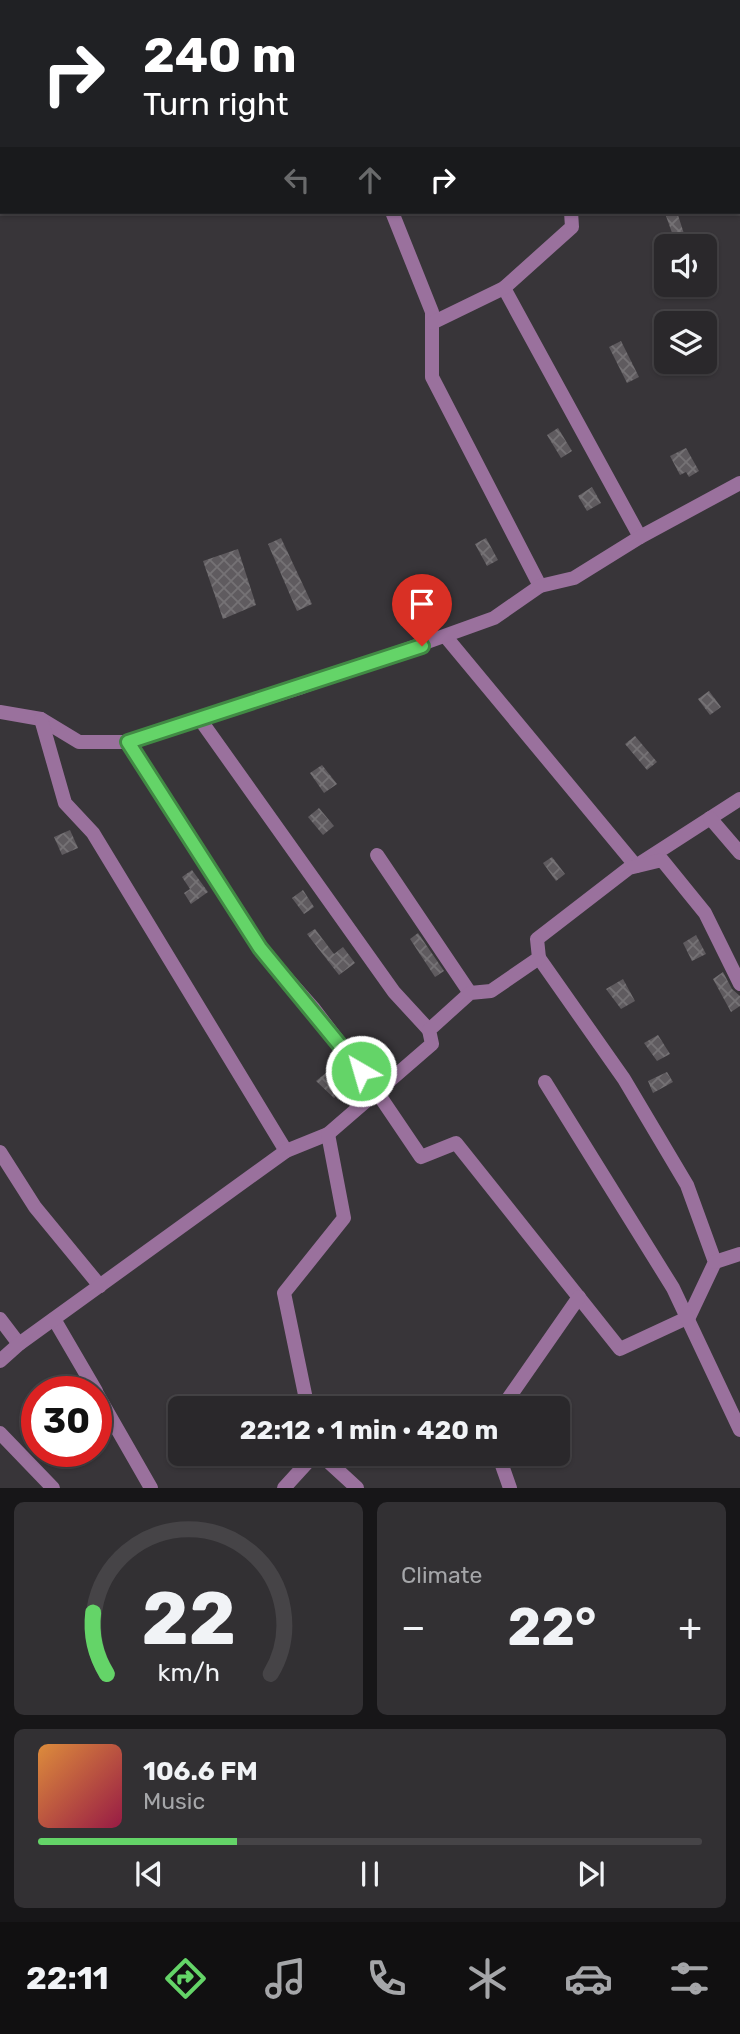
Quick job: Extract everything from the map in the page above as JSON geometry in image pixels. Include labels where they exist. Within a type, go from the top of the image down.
[{"type":"street","points":[[394,214],[432,312],[432,377],[540,586]]},
{"type":"street","points":[[432,323],[504,288],[572,227],[571,214]]},
{"type":"street","points":[[504,288],[640,537]]},
{"type":"street","points":[[0,712],[41,719],[79,742],[128,742],[302,687],[494,618],[540,586],[574,578],[640,537],[740,483]]},
{"type":"street","points":[[446,637],[636,866]]},
{"type":"street","points":[[41,719],[65,803],[93,834],[286,1151]]},
{"type":"street","points":[[0,1361],[19,1344],[286,1151],[328,1134],[432,1044],[429,1030],[394,992],[199,719]]},
{"type":"street","points":[[128,742],[260,948],[314,1009],[377,1092],[421,1157],[456,1143],[620,1349],[689,1317],[715,1262],[687,1185],[624,1079],[539,958],[537,939],[629,868],[662,860],[705,913],[740,984]]},
{"type":"street","points":[[636,866],[740,799]]},
{"type":"street","points":[[710,818],[740,853]]},
{"type":"street","points":[[377,855],[470,993]]},
{"type":"street","points":[[429,1030],[470,993],[491,991],[539,958]]},
{"type":"street","points":[[545,1082],[689,1317],[740,1430]]},
{"type":"street","points":[[305,1396],[284,1293],[344,1217],[328,1134]]},
{"type":"street","points":[[0,1152],[35,1207],[100,1286]]},
{"type":"street","points":[[715,1262],[740,1254]]},
{"type":"street","points":[[510,1396],[579,1297]]},
{"type":"street","points":[[0,1319],[19,1344]]},
{"type":"street","points":[[54,1319],[87,1376]]},
{"type":"street","points":[[112,1420],[151,1488]]},
{"type":"street","points":[[0,1433],[53,1488]]},
{"type":"street","points":[[284,1488],[306,1466]]},
{"type":"street","points":[[332,1466],[357,1488]]},
{"type":"street","points":[[502,1466],[510,1488]]},
{"type":"building","points":[[678,214],[684,234],[672,234],[666,216]]},
{"type":"building","points":[[621,341],[639,377],[627,383],[609,347]]},
{"type":"building","points":[[558,428],[572,451],[561,458],[547,435]]},
{"type":"building","points":[[686,448],[699,471],[689,477],[686,472],[680,475],[670,456]]},
{"type":"building","points":[[592,487],[601,503],[587,511],[578,496]]},
{"type":"building","points":[[281,538],[312,604],[297,611],[268,544]]},
{"type":"building","points":[[486,538],[498,560],[487,566],[475,544]]},
{"type":"building","points":[[238,549],[256,605],[223,619],[203,561]]},
{"type":"building","points":[[709,691],[721,707],[710,715],[698,699]]},
{"type":"building","points":[[635,736],[657,762],[647,770],[625,744]]},
{"type":"building","points":[[322,765],[337,784],[324,793],[310,773]]},
{"type":"building","points":[[319,808],[334,826],[323,835],[308,817]]},
{"type":"building","points":[[70,830],[78,848],[62,855],[54,837]]},
{"type":"building","points":[[552,857],[565,874],[556,881],[543,863]]},
{"type":"building","points":[[192,870],[208,892],[191,904],[184,893],[190,889],[182,877]]},
{"type":"building","points":[[303,890],[314,907],[304,914],[292,898]]},
{"type":"building","points":[[315,929],[334,954],[343,947],[355,963],[339,975],[307,934]]},
{"type":"building","points":[[418,933],[444,971],[435,977],[410,939]]},
{"type":"building","points":[[696,935],[706,954],[692,961],[683,943]]},
{"type":"building","points":[[723,972],[732,989],[740,996],[740,1006],[731,1012],[713,979]]},
{"type":"building","points":[[623,979],[635,1001],[621,1009],[606,989]]},
{"type":"building","points":[[658,1035],[670,1054],[657,1061],[644,1043]]},
{"type":"building","points":[[327,1072],[342,1091],[334,1098],[316,1081]]},
{"type":"building","points":[[667,1072],[673,1082],[653,1093],[648,1081]]},
{"type":"route","points":[[361,1071],[314,1009],[260,948],[128,742],[422,646]]}]
